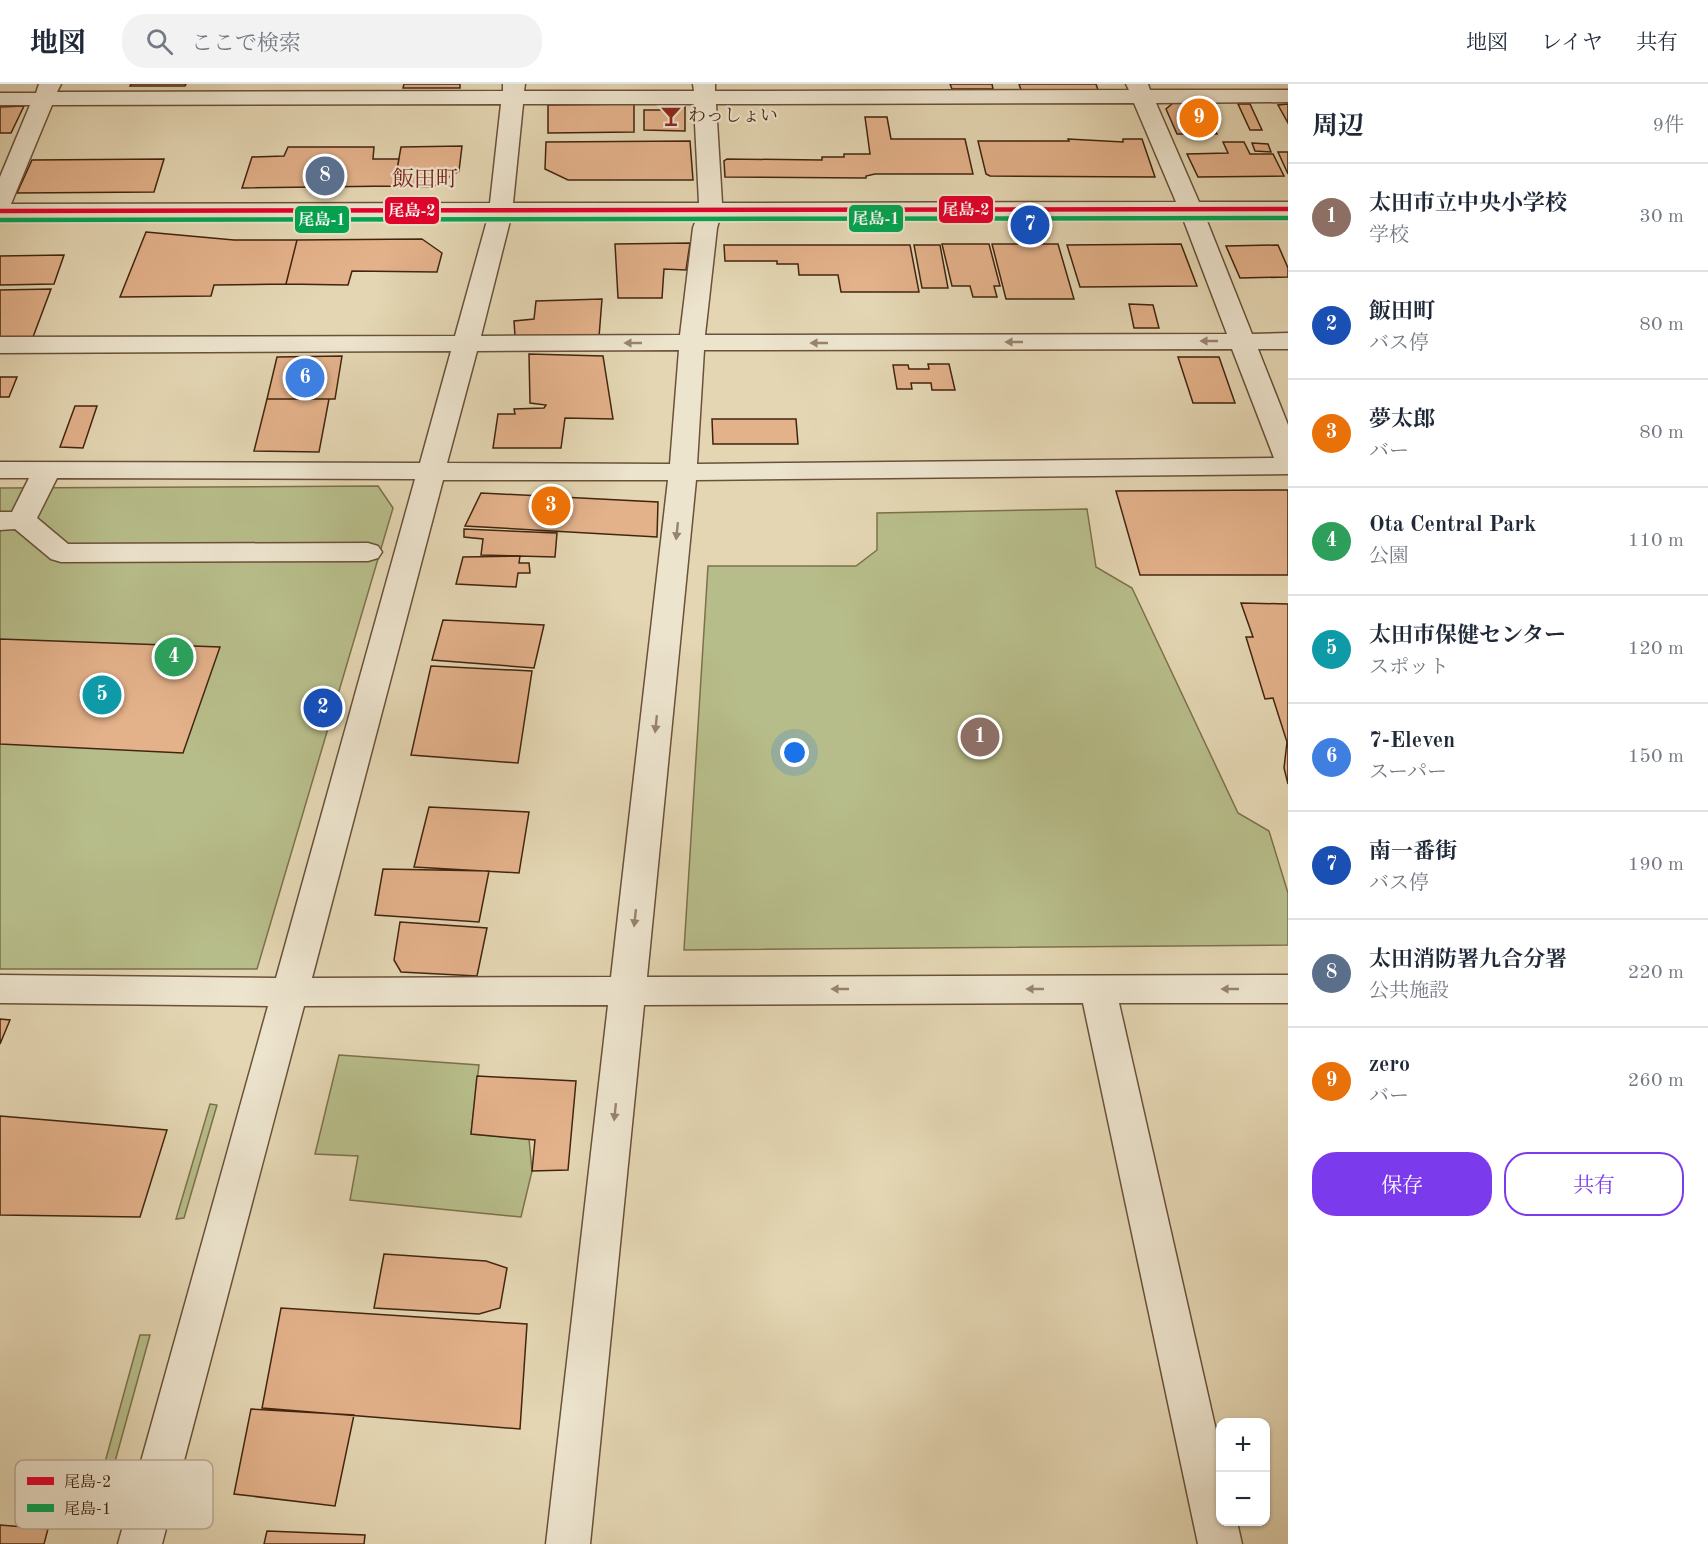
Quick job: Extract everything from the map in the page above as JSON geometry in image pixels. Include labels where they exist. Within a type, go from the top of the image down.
[{"type":"street","points":[[568,1544],[683,472],[692,343],[705,228],[711,209],[704,90]]},
{"type":"street","points":[[0,99],[46,92],[704,90],[1139,90],[1288,96]]},
{"type":"street","points":[[1139,90],[1191,210],[1288,460]]},
{"type":"street","points":[[163,1460],[432,472],[501,209],[513,91]]},
{"type":"street","points":[[0,204],[46,92]]},
{"type":"street","points":[[0,211],[1288,209]]},
{"type":"street","points":[[0,345],[1288,341]]},
{"type":"street","points":[[0,470],[683,472],[1288,466]]},
{"type":"street","points":[[47,470],[11,521],[61,553],[368,552]]},
{"type":"street","points":[[0,989],[290,992],[628,989],[1288,989]]},
{"type":"street","points":[[1098,989],[1220,1544]]},
{"type":"street","points":[[140,1544],[144,1529]]},
{"type":"green space","points":[[378,486],[393,508],[257,969],[0,969],[0,488]]},
{"type":"green space","points":[[1087,509],[1096,567],[1132,588],[1238,813],[1269,831],[1288,893],[1288,945],[684,950],[708,566],[856,566],[877,550],[877,513]]},
{"type":"green space","points":[[339,1055],[479,1065],[471,1134],[529,1139],[532,1171],[521,1217],[350,1200],[358,1156],[315,1154]]},
{"type":"green space","points":[[210,1104],[217,1105],[184,1218],[176,1219]]},
{"type":"green space","points":[[140,1335],[150,1335],[115,1460],[106,1460]]},
{"type":"building","points":[[131,84],[186,84],[185,86],[130,86]]},
{"type":"building","points":[[404,84],[460,84],[460,88],[403,88]]},
{"type":"building","points":[[950,84],[992,84],[993,89],[952,89]]},
{"type":"building","points":[[950,84],[992,84],[993,89],[952,89]]},
{"type":"building","points":[[1019,84],[1096,84],[1098,90],[1021,90]]},
{"type":"building","points":[[1019,84],[1096,84],[1098,90],[1021,90]]},
{"type":"building","points":[[1173,103],[1203,103],[1217,134],[1177,134],[1166,109]]},
{"type":"building","points":[[634,104],[634,132],[548,133],[548,105]]},
{"type":"building","points":[[1238,104],[1250,104],[1262,130],[1250,130]]},
{"type":"building","points":[[1288,104],[1288,123],[1278,105]]},
{"type":"building","points":[[24,106],[11,133],[0,133],[0,107]]},
{"type":"building","points":[[675,107],[685,107],[685,131],[644,130],[644,110],[675,110]]},
{"type":"building","points":[[865,117],[887,117],[891,139],[965,139],[973,174],[875,174],[866,176],[866,178],[725,177],[724,161],[727,159],[822,160],[822,157],[844,157],[844,154],[870,154]]},
{"type":"building","points":[[1068,139],[1123,142],[1123,139],[1142,139],[1155,177],[990,176],[986,174],[978,141],[1069,141]]},
{"type":"building","points":[[690,141],[693,180],[568,180],[545,169],[546,142]]},
{"type":"building","points":[[1223,142],[1244,142],[1250,154],[1273,154],[1284,176],[1198,177],[1187,154],[1228,153]]},
{"type":"building","points":[[1252,143],[1268,144],[1271,152],[1255,151]]},
{"type":"building","points":[[462,146],[459,171],[433,187],[394,186],[401,147]]},
{"type":"building","points":[[288,147],[374,147],[373,159],[399,159],[394,186],[242,188],[252,157],[284,156]]},
{"type":"building","points":[[1278,152],[1288,152],[1288,174]]},
{"type":"building","points":[[164,159],[154,192],[17,193],[32,160]]},
{"type":"building","points":[[146,232],[234,240],[297,240],[286,284],[214,285],[211,296],[120,297]]},
{"type":"building","points":[[422,239],[442,253],[437,272],[352,271],[348,285],[286,284],[297,240]]},
{"type":"building","points":[[690,243],[686,270],[664,269],[662,298],[618,298],[615,244]]},
{"type":"building","points":[[942,244],[989,244],[1000,286],[994,286],[997,297],[973,297],[970,286],[952,286]]},
{"type":"building","points":[[992,244],[1058,244],[1074,299],[1006,299]]},
{"type":"building","points":[[1181,244],[1197,286],[1080,287],[1067,245]]},
{"type":"building","points":[[724,245],[910,245],[919,292],[841,292],[838,275],[799,275],[798,264],[777,264],[777,261],[725,261]]},
{"type":"building","points":[[914,245],[940,245],[948,288],[922,288]]},
{"type":"building","points":[[1278,245],[1288,268],[1288,277],[1240,278],[1226,246]]},
{"type":"building","points":[[64,255],[54,284],[0,285],[0,256]]},
{"type":"building","points":[[51,289],[33,337],[0,337],[0,290]]},
{"type":"building","points":[[602,299],[599,337],[515,336],[514,321],[534,319],[536,301]]},
{"type":"building","points":[[1129,304],[1153,305],[1159,328],[1134,328]]},
{"type":"building","points":[[529,354],[603,356],[613,419],[565,418],[561,448],[493,448],[498,414],[515,414],[514,409],[544,408],[546,405],[530,403]]},
{"type":"building","points":[[342,356],[335,399],[267,399],[277,357]]},
{"type":"building","points":[[1178,357],[1219,357],[1235,403],[1193,403]]},
{"type":"building","points":[[928,364],[949,364],[955,390],[932,390],[931,383],[911,383],[912,389],[897,389],[893,365],[908,365],[909,369],[929,369]]},
{"type":"building","points":[[0,377],[17,377],[9,397],[0,397]]},
{"type":"building","points":[[267,399],[329,399],[319,452],[254,451]]},
{"type":"building","points":[[75,406],[97,406],[83,448],[60,447]]},
{"type":"building","points":[[712,419],[796,419],[798,444],[713,444]]},
{"type":"building","points":[[1288,490],[1288,575],[1140,575],[1116,491]]},
{"type":"building","points":[[481,493],[658,502],[657,537],[465,526]]},
{"type":"building","points":[[464,529],[557,533],[555,557],[481,555],[483,539],[464,537]]},
{"type":"building","points":[[520,556],[519,563],[529,563],[530,573],[518,573],[516,587],[456,584],[463,557]]},
{"type":"building","points":[[1241,603],[1288,604],[1288,784],[1284,768],[1287,742],[1273,698],[1265,699],[1246,637],[1253,637]]},
{"type":"building","points":[[443,620],[544,625],[534,668],[432,660]]},
{"type":"building","points":[[0,639],[220,647],[183,753],[0,744]]},
{"type":"building","points":[[431,666],[532,671],[518,763],[411,755]]},
{"type":"building","points":[[429,807],[529,812],[519,873],[414,867]]},
{"type":"building","points":[[383,869],[489,871],[479,922],[375,915]]},
{"type":"building","points":[[400,922],[487,928],[477,976],[401,972],[394,960]]},
{"type":"building","points":[[0,1019],[10,1020],[0,1044]]},
{"type":"building","points":[[477,1076],[576,1081],[568,1170],[532,1171],[535,1140],[471,1134]]},
{"type":"building","points":[[0,1116],[167,1130],[140,1217],[0,1215]]},
{"type":"building","points":[[384,1254],[486,1261],[507,1268],[500,1308],[479,1314],[374,1308]]},
{"type":"building","points":[[281,1308],[527,1324],[520,1429],[262,1408]]},
{"type":"building","points":[[251,1409],[354,1415],[335,1506],[234,1494]]},
{"type":"building","points":[[0,1525],[15,1526],[15,1529],[48,1529],[44,1544],[0,1544]]},
{"type":"building","points":[[267,1531],[365,1535],[364,1544],[264,1544]]},
{"type":"transit line","name":"尾島-2","points":[[0,211],[1288,209]]},
{"type":"transit line","name":"尾島-1","points":[[0,220],[1288,218]]},
{"type":"place","name":"わっしょい","points":[[671,116]]},
{"type":"place","name":"zero","points":[[1199,118]]},
{"type":"place","name":"太田消防署九合分署","points":[[325,176]]},
{"type":"place","name":"南一番街","points":[[1030,225]]},
{"type":"place","name":"7-Eleven","points":[[305,378]]},
{"type":"place","name":"夢太郎","points":[[551,506]]},
{"type":"place","name":"Ota Central Park","points":[[174,657]]},
{"type":"place","name":"太田市保健センター","points":[[102,695]]},
{"type":"place","name":"飯田町","points":[[323,708]]},
{"type":"place","name":"太田市立中央小学校","points":[[980,737]]},
{"type":"district","name":"飯田町","points":[[425,180]]}]
